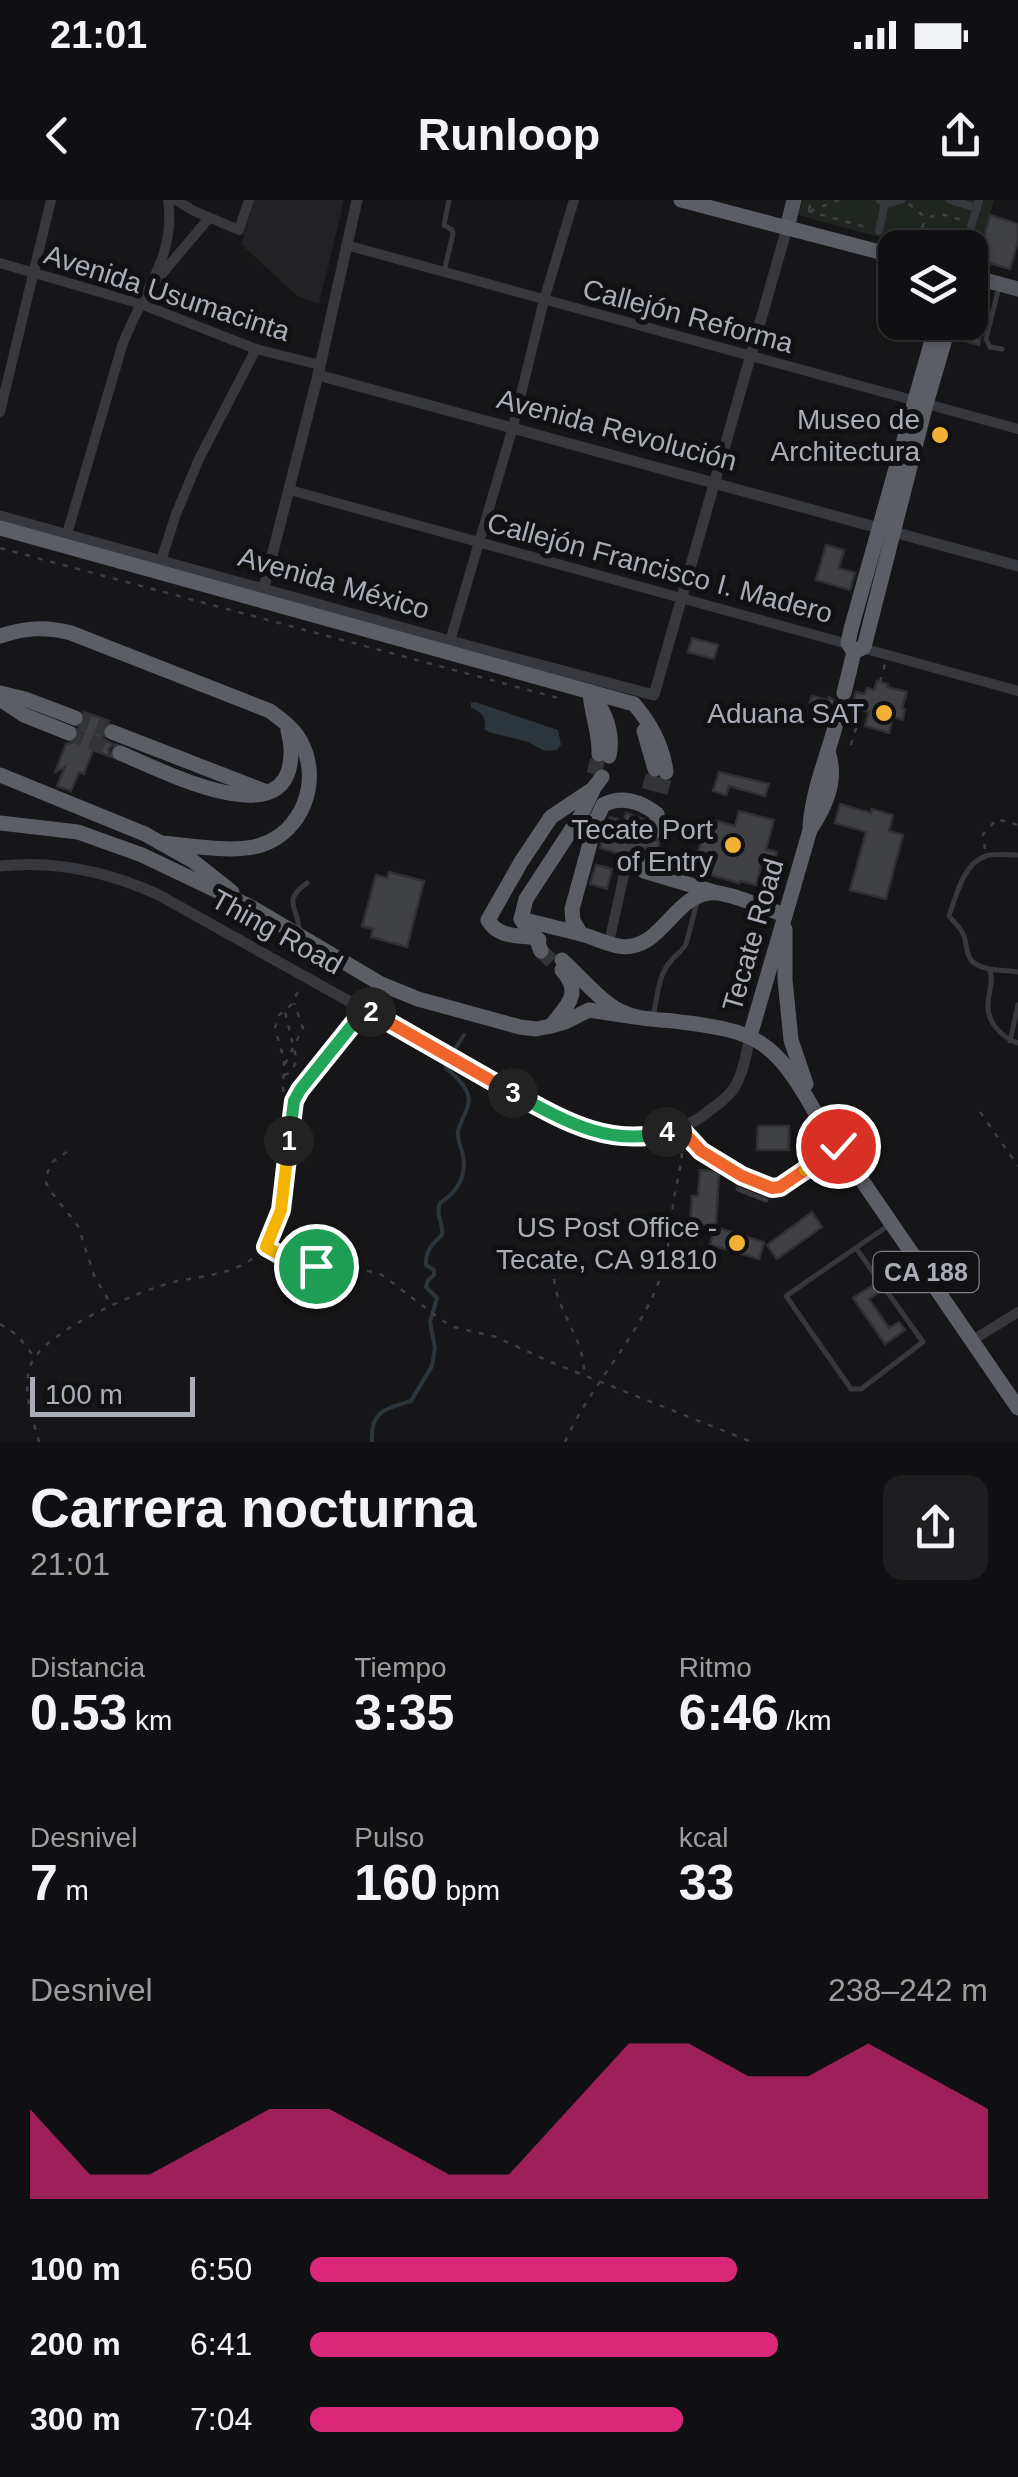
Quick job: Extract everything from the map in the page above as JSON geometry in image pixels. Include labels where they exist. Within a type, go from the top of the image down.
[{"type":"highway","points":[[682,200],[878,252]]},
{"type":"highway","points":[[844,693],[933,340]]},
{"type":"highway","points":[[920,403],[943,340]]},
{"type":"highway","points":[[0,528],[262,595],[634,704],[661,771]]},
{"type":"highway","points":[[0,636],[48,627],[70,633],[270,711],[302,742],[309,764],[308,790],[293,825],[277,838],[250,848],[161,843]]},
{"type":"highway","points":[[590,692],[591,711],[604,755]]},
{"type":"highway","points":[[0,696],[24,715],[72,726]]},
{"type":"highway","name":"Tecate Road","points":[[838,716],[828,755],[833,769],[826,803],[810,830],[750,1036],[774,1052],[793,1074],[1018,1408]]},
{"type":"highway","points":[[120,753],[226,793],[249,797],[280,787],[290,765],[292,746],[285,722]]},
{"type":"highway","points":[[112,732],[270,793]]},
{"type":"highway","points":[[0,776],[145,834],[193,862],[251,908]]},
{"type":"highway","points":[[596,780],[582,815],[526,899],[521,919],[541,945],[504,934],[488,920],[551,817],[596,780]]},
{"type":"highway","points":[[580,934],[572,909],[596,818],[603,806],[611,801],[651,795],[657,830]]},
{"type":"highway","points":[[0,823],[78,832],[142,855],[251,908],[381,984],[418,999],[536,1029],[589,1010],[732,1030],[750,1036]]},
{"type":"highway","points":[[646,867],[785,916]]},
{"type":"highway","points":[[521,919],[620,947],[652,937],[690,898],[718,893]]},
{"type":"highway","name":"CA 188","points":[[785,916],[791,1040],[815,1112]]},
{"type":"highway","points":[[552,1026],[567,1006],[573,989],[559,963],[618,1010],[635,1017]]},
{"type":"main road","points":[[786,228],[794,200]]},
{"type":"main road","points":[[988,281],[1018,289]]},
{"type":"street","points":[[0,412],[51,200]]},
{"type":"street","points":[[152,286],[170,226],[168,200]]},
{"type":"street","points":[[176,200],[238,230],[249,200]]},
{"type":"street","points":[[262,595],[356,200]]},
{"type":"street","points":[[450,641],[574,200]]},
{"type":"street","points":[[879,230],[883,201],[902,200]]},
{"type":"street","points":[[950,200],[978,204],[970,230]]},
{"type":"street","points":[[67,534],[122,346],[152,286],[209,218]]},
{"type":"street","points":[[684,598],[786,228]]},
{"type":"street","name":"Callejón Reforma","points":[[346,245],[1018,430]]},
{"type":"street","name":"Avenida Usumacinta","points":[[0,263],[141,304],[318,370]]},
{"type":"street","points":[[161,561],[199,460],[256,349]]},
{"type":"street","name":"Avenida Revolución","points":[[318,370],[1018,566]]},
{"type":"street","name":"Callejón Francisco I. Madero","points":[[290,490],[1018,691]]},
{"type":"street","name":"Avenida México","points":[[0,516],[161,561],[262,595],[654,695],[684,598]]},
{"type":"street","name":"Thing Road","points":[[0,866],[57,865],[126,880],[543,1110],[588,1131],[624,1138],[661,1134],[700,1118],[732,1090],[743,1071],[750,1036]]},
{"type":"street","points":[[609,942],[626,866],[646,867]]},
{"type":"street","points":[[973,1340],[1017,1311]]},
{"type":"lane","points":[[444,272],[454,234],[443,220],[449,200]]},
{"type":"lane","points":[[999,284],[986,344],[1002,350]]},
{"type":"lane","points":[[1016,970],[988,969],[976,964],[968,956],[964,935],[949,916],[972,866],[986,856],[1018,855]]},
{"type":"lane","points":[[297,936],[299,924],[292,898],[307,883]]},
{"type":"lane","points":[[653,1020],[664,972],[686,944],[699,895]]},
{"type":"lane","points":[[988,969],[992,974],[987,1008],[990,1017],[1001,1035],[1014,1042],[1018,1005]]},
{"type":"lane","points":[[680,1128],[701,1151],[742,1176],[772,1188],[780,1187],[838,1146]]},
{"type":"lane","points":[[738,1189],[766,1200]]},
{"type":"lane","points":[[856,1248],[923,1342],[860,1389],[851,1389],[786,1296],[892,1223]]},
{"type":"path","points":[[812,200],[808,211],[839,200]]},
{"type":"path","points":[[902,200],[926,218]]},
{"type":"path","points":[[926,218],[940,214],[972,223]]},
{"type":"path","points":[[922,230],[926,218]]},
{"type":"path","points":[[0,548],[558,698]]},
{"type":"path","points":[[880,682],[888,654]]},
{"type":"path","points":[[851,746],[862,708],[869,703]]},
{"type":"path","points":[[986,856],[983,834],[997,818],[1018,825]]},
{"type":"path","points":[[291,1121],[283,1094],[284,1066],[275,1028],[279,1015],[293,1001],[305,976]]},
{"type":"path","points":[[284,1066],[302,1028],[293,1001]]},
{"type":"path","points":[[38,1442],[28,1392],[30,1365],[53,1337],[162,1285],[228,1272],[266,1247],[281,1210],[294,1101],[365,1009]]},
{"type":"path","points":[[284,1075],[290,1073],[297,1061],[285,1011]]},
{"type":"path","points":[[980,1112],[1018,1166]]},
{"type":"path","points":[[565,1442],[577,1414],[650,1303],[662,1270],[682,1163],[680,1128]]},
{"type":"path","points":[[66,1152],[52,1163],[45,1180],[78,1226],[95,1278],[112,1306]]},
{"type":"path","points":[[266,1247],[298,1262],[382,1274],[454,1327],[488,1334],[752,1442]]},
{"type":"path","points":[[554,1279],[558,1302],[581,1354],[583,1374]]},
{"type":"path","points":[[0,1324],[18,1336],[34,1356]]},
{"type":"shaded area","points":[[254,200],[344,200],[319,304],[297,296],[241,244]]},
{"type":"shaded area","points":[[803,200],[994,200],[986,230],[878,230],[878,237],[798,215]]},
{"type":"shaded area","points":[[475,702],[558,730],[561,745],[557,750],[545,751],[528,742],[489,732],[484,729],[483,716],[471,707]]},
{"type":"building","points":[[990,215],[1018,224],[1018,242],[1010,269],[988,263],[986,230]]},
{"type":"building","points":[[826,545],[844,550],[839,568],[855,573],[850,590],[816,580]]},
{"type":"building","points":[[692,638],[718,645],[714,659],[688,652]]},
{"type":"building","points":[[877,681],[907,692],[903,720],[893,717],[889,733],[865,726],[869,712],[836,705],[827,713],[827,708],[810,702],[812,696],[848,703],[856,692],[874,690]]},
{"type":"building","points":[[84,712],[109,721],[102,727],[101,735],[113,744],[109,756],[93,750],[84,774],[79,772],[71,791],[57,786],[65,767],[55,772],[66,744],[79,738],[79,728],[86,721]]},
{"type":"building","points":[[719,772],[769,784],[765,796],[729,786],[726,795],[713,791]]},
{"type":"building","points":[[840,804],[893,815],[889,831],[903,835],[886,899],[850,890],[866,832],[835,823]]},
{"type":"building","name":"Tecate Port of Entry","points":[[739,811],[774,820],[766,849],[777,852],[774,862],[763,859],[756,885],[693,870],[702,824],[709,826],[710,819],[735,826]]},
{"type":"building","points":[[626,813],[646,820],[648,836],[660,841],[656,854],[646,851],[637,859],[600,848],[610,817],[624,821]]},
{"type":"building","points":[[596,865],[612,869],[607,889],[590,884]]},
{"type":"building","points":[[389,872],[424,881],[407,947],[371,937],[373,929],[362,926],[376,875],[387,878]]},
{"type":"building","points":[[758,1126],[789,1126],[789,1150],[757,1150]]},
{"type":"building","points":[[700,1170],[719,1172],[716,1226],[690,1224],[692,1196],[698,1196]]},
{"type":"building","points":[[812,1212],[822,1227],[777,1259],[767,1245]]},
{"type":"building","name":"US Post Office - Tecate, CA 91810","points":[[715,1227],[764,1242],[759,1259],[710,1245]]},
{"type":"building","points":[[873,1285],[878,1293],[869,1299],[889,1328],[899,1322],[905,1330],[885,1344],[853,1298]]},
{"type":"waterway","points":[[456,1047],[464,1035]]},
{"type":"waterway","points":[[372,1442],[377,1417],[411,1401],[432,1366],[435,1348],[430,1322],[437,1298],[426,1287],[434,1275],[426,1260],[430,1248],[442,1235],[440,1203],[456,1189],[462,1177],[464,1163],[458,1131],[469,1102],[465,1088],[446,1068],[446,1063]]},
{"type":"tunnel","points":[[75,718],[112,732]]},
{"type":"tunnel","points":[[69,733],[120,753]]},
{"type":"tunnel","points":[[594,774],[599,754]]},
{"type":"tunnel","points":[[649,790],[655,769]]},
{"type":"tunnel","points":[[660,793],[666,772]]},
{"type":"tunnel","points":[[648,862],[657,830]]},
{"type":"tunnel","points":[[541,951],[557,966]]},
{"type":"place","name":"Museo de Architectura","points":[[940,435]]},
{"type":"place","name":"Aduana SAT","points":[[884,713]]},
{"type":"place","name":"Tecate Port of Entry","points":[[733,845]]},
{"type":"place","name":"US Post Office - Tecate, CA 91810","points":[[737,1243]]},
{"type":"route","points":[[316,1266],[286,1258],[266,1247],[281,1210],[294,1101],[365,1009],[571,1124],[624,1138],[680,1128],[701,1151],[742,1176],[772,1188],[780,1187],[838,1146]]}]
